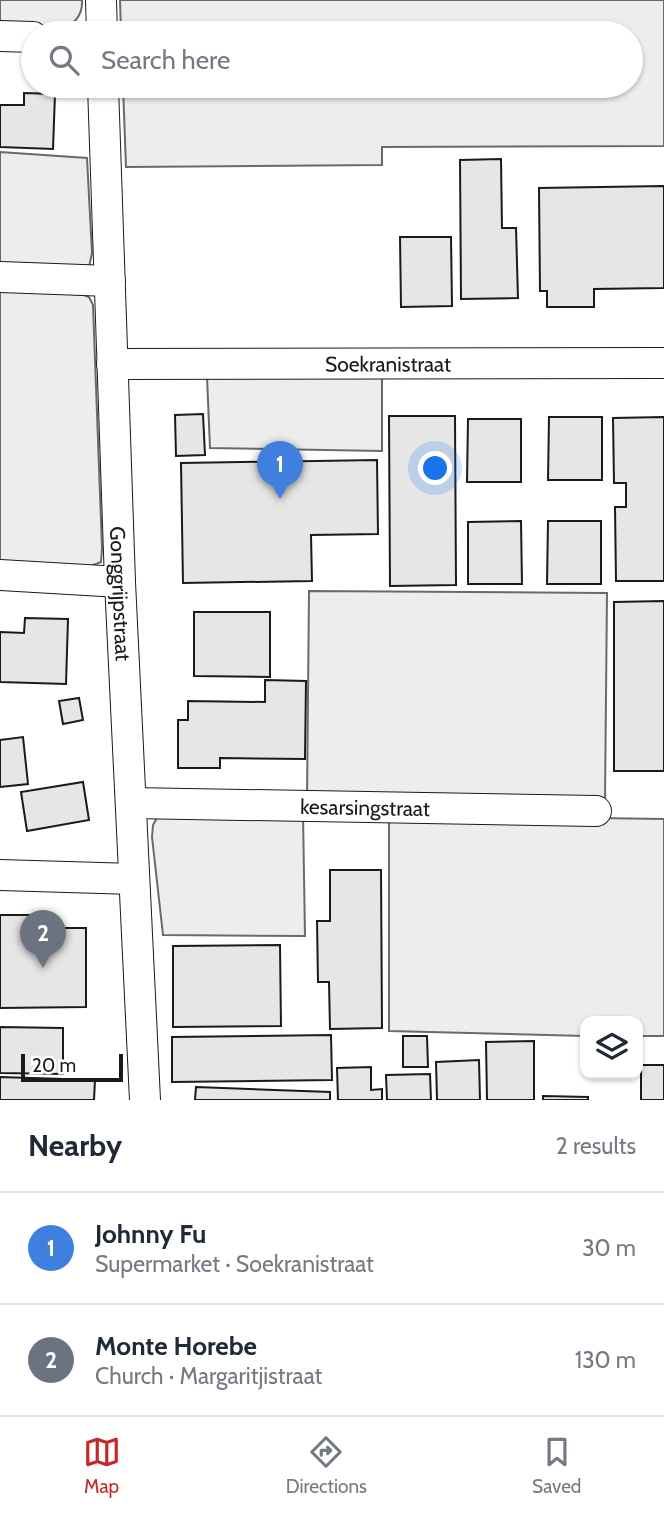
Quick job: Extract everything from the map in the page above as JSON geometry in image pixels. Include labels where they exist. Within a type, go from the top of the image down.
[{"type":"street","points":[[101,0],[102,21]]},
{"type":"street","points":[[0,36],[21,37]]},
{"type":"street","name":"Gonggrijpstraat","points":[[103,98],[120,582],[145,1100]]},
{"type":"street","points":[[0,277],[110,281]]},
{"type":"street","name":"Soekranistraat","points":[[112,364],[664,363]]},
{"type":"street","points":[[0,575],[120,582]]},
{"type":"street","name":"kesarsingstraat","points":[[132,803],[596,811]]},
{"type":"street","points":[[0,874],[134,880]]},
{"type":"shaded area","points":[[0,0],[82,0],[80,13],[75,21],[21,21],[21,30],[0,29]]},
{"type":"shaded area","points":[[120,0],[664,0],[664,146],[382,147],[382,165],[126,167],[123,98],[643,98],[643,21],[121,21]]},
{"type":"shaded area","points":[[0,152],[87,158],[92,253],[89,267],[0,267]]},
{"type":"shaded area","points":[[0,290],[78,293],[89,297],[93,305],[102,548],[101,562],[86,568],[0,561]]},
{"type":"shaded area","points":[[207,377],[382,378],[382,451],[210,448]]},
{"type":"shaded area","points":[[309,591],[607,593],[605,801],[307,799]]},
{"type":"shaded area","points":[[303,813],[305,936],[163,935],[152,837],[153,825],[158,816]]},
{"type":"shaded area","points":[[389,815],[664,819],[664,1036],[643,1036],[643,1016],[580,1016],[580,1036],[389,1031]]},
{"type":"building","points":[[24,98],[55,98],[53,149],[0,147],[0,105],[24,105]]},
{"type":"building","points":[[501,159],[502,228],[516,228],[518,298],[461,299],[460,160]]},
{"type":"building","points":[[664,186],[664,288],[594,289],[594,307],[547,307],[547,291],[540,291],[539,188]]},
{"type":"building","points":[[400,237],[451,237],[452,306],[401,307]]},
{"type":"building","points":[[203,414],[205,455],[176,456],[175,415]]},
{"type":"building","points":[[389,416],[455,416],[456,585],[390,586]]},
{"type":"building","points":[[549,417],[602,417],[602,480],[548,480]]},
{"type":"building","points":[[664,417],[664,581],[616,581],[615,507],[626,507],[626,483],[614,483],[613,418]]},
{"type":"building","points":[[468,419],[521,419],[521,482],[467,482]]},
{"type":"building","points":[[377,460],[378,534],[311,535],[312,581],[183,583],[181,463]]},
{"type":"building","points":[[521,521],[522,584],[468,584],[468,522]]},
{"type":"building","points":[[548,521],[601,521],[601,584],[547,584]]},
{"type":"building","points":[[664,601],[664,771],[614,771],[614,602]]},
{"type":"building","points":[[194,612],[270,612],[270,677],[194,676]]},
{"type":"building","points":[[25,618],[68,619],[66,684],[0,682],[0,632],[24,633]]},
{"type":"building","points":[[265,680],[306,681],[305,759],[220,758],[220,768],[178,768],[178,720],[188,720],[188,701],[265,702]]},
{"type":"building","points":[[79,698],[83,720],[63,724],[59,701]]},
{"type":"building","points":[[23,737],[28,784],[0,787],[0,740]]},
{"type":"building","points":[[83,782],[89,820],[27,831],[21,792]]},
{"type":"building","points":[[330,870],[381,870],[382,1028],[330,1029],[329,982],[318,982],[317,921],[330,921]]},
{"type":"building","points":[[0,915],[36,915],[36,928],[86,928],[86,1007],[0,1008]]},
{"type":"building","points":[[280,945],[281,1026],[173,1027],[173,946]]},
{"type":"building","points":[[0,1027],[63,1028],[63,1074],[0,1073]]},
{"type":"building","points":[[331,1035],[332,1080],[172,1082],[172,1037]]},
{"type":"building","points":[[403,1036],[427,1036],[428,1067],[403,1067]]},
{"type":"building","points":[[534,1041],[534,1100],[487,1100],[486,1042]]},
{"type":"building","points":[[479,1060],[480,1100],[437,1100],[436,1062]]},
{"type":"building","points":[[643,1065],[664,1065],[664,1100],[641,1100]]},
{"type":"building","points":[[371,1067],[371,1090],[382,1089],[382,1100],[338,1100],[337,1068]]},
{"type":"building","points":[[430,1074],[431,1100],[387,1100],[386,1075]]},
{"type":"building","points":[[0,1077],[95,1080],[94,1100],[0,1100]]},
{"type":"building","points":[[196,1087],[330,1092],[330,1100],[195,1100]]},
{"type":"building","points":[[543,1096],[588,1097],[588,1100],[543,1100]]},
{"type":"place","name":"Johnny Fu","points":[[280,499]]},
{"type":"place","name":"Monte Horebe","points":[[43,968]]}]
